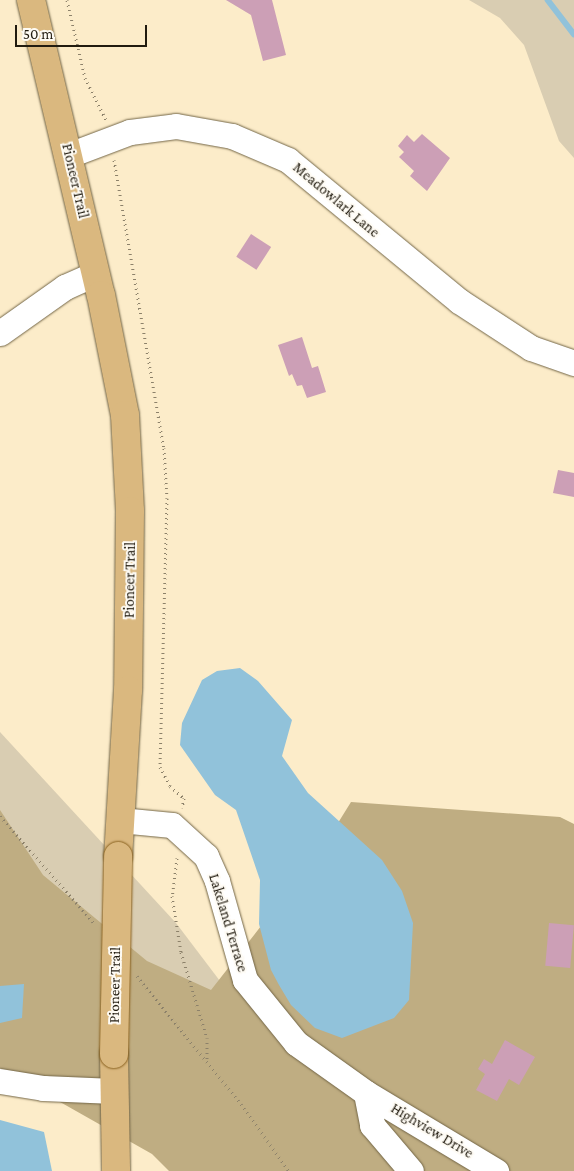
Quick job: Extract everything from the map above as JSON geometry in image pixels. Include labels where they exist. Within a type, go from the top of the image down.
[{"type":"main road","name":"Pioneer Trail","points":[[31,0],[96,273],[125,415],[130,511],[128,690],[118,856],[114,1054],[116,1171]]},
{"type":"street","name":"Meadowlark Lane","points":[[69,155],[130,132],[176,126],[232,136],[288,160],[458,302],[531,348],[574,363]]},
{"type":"street","points":[[0,333],[65,287],[96,273]]},
{"type":"street","name":"Lakeland Terrace","points":[[120,820],[172,825],[206,856],[217,881],[245,980],[296,1042],[366,1093]]},
{"type":"street","points":[[0,1081],[43,1088],[114,1091]]},
{"type":"street","points":[[366,1093],[372,1125],[411,1171]]},
{"type":"street","name":"Highview Drive","points":[[366,1093],[496,1171]]},
{"type":"path","points":[[0,816],[99,929]]},
{"type":"path","points":[[131,968],[235,1097],[290,1171]]},
{"type":"shaded area","points":[[469,0],[574,0],[574,158],[559,141],[524,45],[500,18]]},
{"type":"shaded area","points":[[0,732],[176,923],[364,1171],[0,943]]},
{"type":"shaded area","points":[[351,802],[560,817],[574,824],[574,1171],[169,1171],[152,1154],[0,1068],[0,810],[43,875],[147,961],[211,990],[323,847]]},
{"type":"water","points":[[240,668],[258,681],[292,720],[282,756],[308,793],[382,860],[402,891],[413,923],[409,1000],[394,1018],[342,1038],[315,1028],[291,1005],[279,985],[271,970],[259,924],[260,880],[236,810],[215,795],[180,745],[182,723],[202,680],[217,671]]},
{"type":"water","points":[[24,984],[22,1018],[0,1023],[0,986]]},
{"type":"water","points":[[0,1120],[44,1132],[52,1171],[0,1171]]},
{"type":"building","points":[[226,0],[272,0],[286,55],[263,61],[251,15]]},
{"type":"building","points":[[422,134],[450,158],[427,191],[410,176],[414,171],[399,157],[404,152],[398,146],[407,135],[414,142]]},
{"type":"building","points":[[251,234],[271,247],[256,270],[236,257]]},
{"type":"building","points":[[302,337],[312,368],[318,366],[326,392],[307,398],[302,385],[297,386],[292,374],[289,376],[278,345]]},
{"type":"building","points":[[558,470],[574,473],[574,497],[553,493]]},
{"type":"building","points":[[549,923],[574,925],[570,968],[545,966]]},
{"type":"building","points":[[505,1040],[535,1057],[519,1085],[509,1079],[497,1101],[476,1090],[485,1074],[478,1069],[484,1059],[492,1064]]},
{"type":"waterway","points":[[548,0],[574,34]]}]
